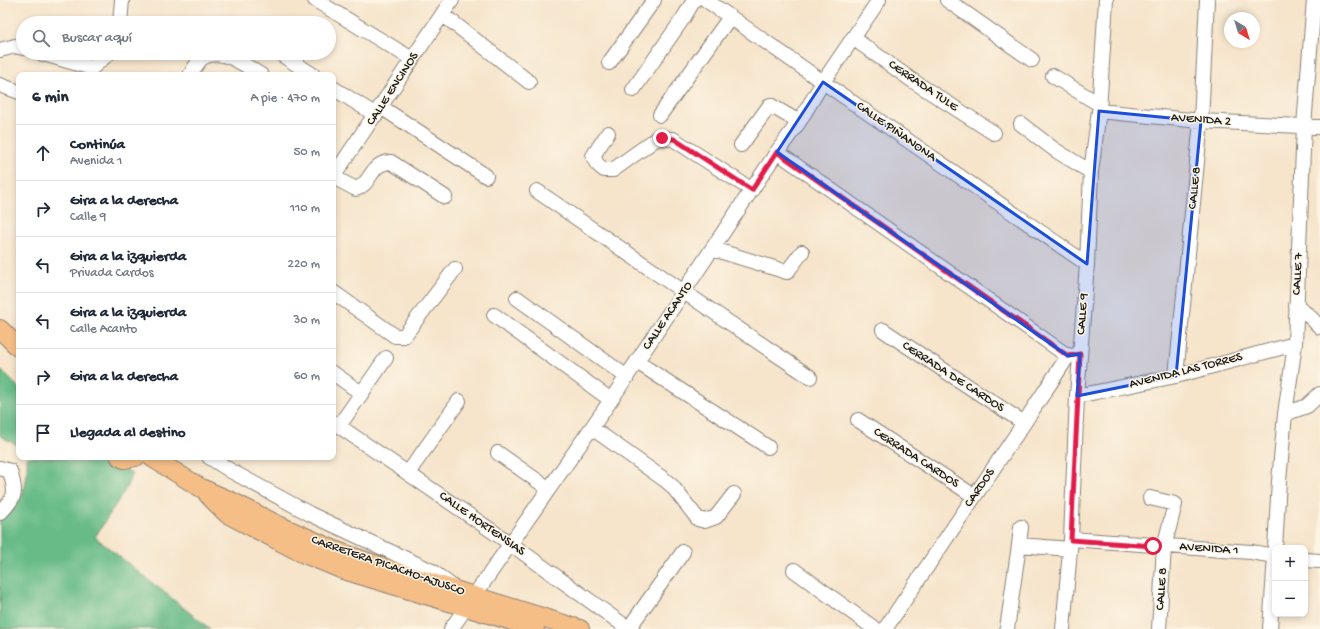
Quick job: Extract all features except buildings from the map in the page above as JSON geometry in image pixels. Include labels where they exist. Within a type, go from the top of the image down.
[{"type":"main road","points":[[0,329],[14,345]]},
{"type":"main road","name":"CARRETERA PICACHO-AJUSCO","points":[[156,460],[201,488],[227,514],[302,553],[343,570],[466,598],[580,629]]},
{"type":"main road","points":[[177,460],[201,488]]},
{"type":"main road","name":"CARRETERA PICACHO-AJUSCO","points":[[466,598],[518,626],[539,629]]},
{"type":"street","points":[[121,16],[122,0]]},
{"type":"street","points":[[315,0],[412,59]]},
{"type":"street","points":[[609,63],[654,0]]},
{"type":"street","points":[[634,90],[694,0]]},
{"type":"street","name":"CALLE ACANTO","points":[[451,629],[466,598],[511,544],[592,428],[777,152],[799,122],[823,82],[879,0]]},
{"type":"street","points":[[946,0],[1032,60]]},
{"type":"street","name":"CALLE 8","points":[[1176,376],[1201,121],[1207,0]]},
{"type":"street","name":"CALLE 7","points":[[1276,545],[1279,482],[1285,414],[1295,344],[1304,126],[1314,0]]},
{"type":"street","name":"CALLE 9","points":[[1063,629],[1070,544],[1077,396],[1074,355],[1087,264],[1091,172],[1099,107],[1104,1]]},
{"type":"street","name":"CALLE PIÑANONA","points":[[714,2],[730,17],[1087,264]]},
{"type":"street","points":[[445,5],[451,21],[529,82]]},
{"type":"street","name":"CALLE ENCINOS","points":[[336,173],[412,59],[445,5]]},
{"type":"street","points":[[660,115],[730,17]]},
{"type":"street","name":"CERRADA TULE","points":[[853,38],[913,81],[994,133]]},
{"type":"street","points":[[0,50],[16,46]]},
{"type":"street","points":[[58,60],[88,72],[101,60]]},
{"type":"street","points":[[192,72],[200,60]]},
{"type":"street","points":[[238,60],[256,72]]},
{"type":"street","points":[[290,60],[308,72]]},
{"type":"street","points":[[1053,76],[1099,107]]},
{"type":"street","points":[[0,85],[16,91]]},
{"type":"street","points":[[336,90],[378,111],[486,176]]},
{"type":"street","points":[[741,145],[770,105],[799,122]]},
{"type":"street","name":"AVENIDA 2","points":[[1099,107],[1201,121],[1320,127]]},
{"type":"street","points":[[1021,124],[1055,150],[1091,172]]},
{"type":"street","points":[[608,133],[593,156],[596,164],[604,170],[613,170],[656,139],[674,139],[752,190]]},
{"type":"street","points":[[777,152],[1074,355]]},
{"type":"street","points":[[336,179],[356,189],[363,185],[378,165],[391,162],[445,197]]},
{"type":"street","points":[[537,191],[810,377]]},
{"type":"street","points":[[713,249],[787,272],[802,252]]},
{"type":"street","points":[[336,294],[395,336],[404,336],[455,269]]},
{"type":"street","points":[[517,298],[627,377]]},
{"type":"street","points":[[1296,306],[1320,327]]},
{"type":"street","points":[[494,315],[611,400]]},
{"type":"street","name":"CERRADA DE CARDOS","points":[[882,330],[1024,423]]},
{"type":"street","name":"AVENIDA LAS TORRES","points":[[1077,396],[1176,376],[1295,344]]},
{"type":"street","name":"CARDOS","points":[[885,629],[1024,423],[1074,355]]},
{"type":"street","points":[[336,424],[386,358]]},
{"type":"street","points":[[637,362],[768,447]]},
{"type":"street","points":[[336,375],[361,392]]},
{"type":"street","points":[[1285,414],[1307,406],[1320,394]]},
{"type":"street","points":[[408,474],[459,401]]},
{"type":"street","name":"CERRADA CARDOS","points":[[858,420],[974,496]]},
{"type":"street","name":"CALLE HORTENSIAS","points":[[336,424],[511,544],[629,629]]},
{"type":"street","points":[[592,428],[672,486],[698,519],[705,521],[716,517],[734,494]]},
{"type":"street","points":[[498,454],[549,489]]},
{"type":"street","points":[[214,460],[231,471],[310,514],[432,571],[466,598]]},
{"type":"street","points":[[0,468],[10,471],[15,488],[12,502],[0,514]]},
{"type":"street","name":"CALLE 8","points":[[1150,498],[1175,504],[1164,547],[1159,629]]},
{"type":"street","points":[[1007,629],[1021,527]]},
{"type":"street","name":"AVENIDA 1","points":[[1019,545],[1070,544],[1164,547],[1250,552],[1272,556]]},
{"type":"street","points":[[629,629],[683,552]]},
{"type":"street","points":[[1308,560],[1320,561]]},
{"type":"street","points":[[794,570],[875,629]]},
{"type":"street","points":[[1270,629],[1273,581]]},
{"type":"highlighted area","points":[[823,82],[1087,264],[1099,111],[1201,121],[1176,376],[1077,396],[1080,354],[1068,356],[777,152]]},
{"type":"green space","points":[[0,369],[16,385],[16,444],[0,436]]},
{"type":"green space","points":[[27,460],[109,460],[132,474],[125,490],[95,537],[210,629],[0,629],[0,519],[8,513],[19,500],[25,485]]},
{"type":"route","points":[[662,138],[674,139],[752,190],[777,152],[1068,356],[1080,354],[1071,540],[1153,546]]}]
